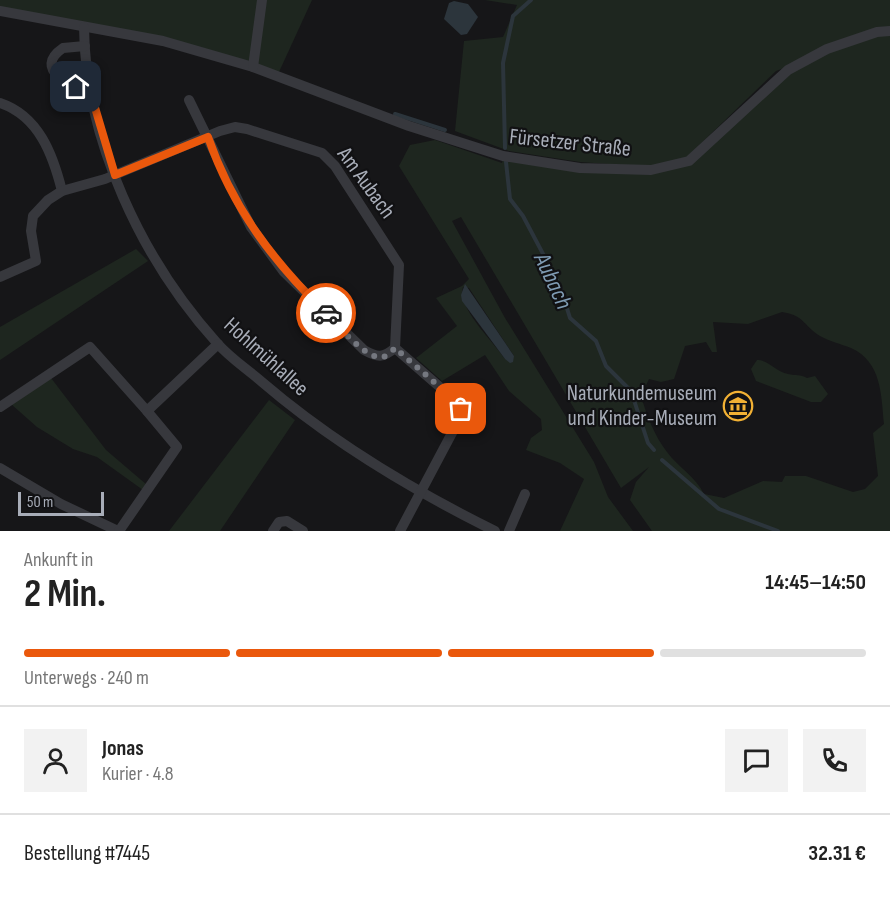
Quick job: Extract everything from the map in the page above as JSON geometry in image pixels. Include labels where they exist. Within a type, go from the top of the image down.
[{"type":"street","points":[[252,67],[262,0]]},
{"type":"street","name":"Fürsetzer Straße","points":[[0,11],[163,41],[252,67],[390,119],[503,156],[580,168],[651,170],[689,161],[788,70],[827,49],[878,32],[890,31]]},
{"type":"street","name":"Hohlmühlallee","points":[[84,27],[91,94],[115,175],[159,265],[218,344],[308,420],[420,494],[495,531]]},
{"type":"street","points":[[85,46],[63,48],[53,58],[52,66],[61,81],[91,94]]},
{"type":"street","points":[[189,100],[251,227],[284,272],[364,350],[375,357],[385,357],[395,348],[457,402],[461,409],[461,416],[400,531]]},
{"type":"street","points":[[0,103],[28,120],[40,134],[55,163],[62,191],[48,200],[33,216],[31,231],[36,261],[0,277]]},
{"type":"street","name":"Am Aubach","points":[[62,191],[115,175],[235,127],[322,153],[335,166],[399,265],[395,348]]},
{"type":"street","points":[[147,411],[218,344]]},
{"type":"street","points":[[0,468],[40,493],[119,531],[177,447],[90,347],[1,402]]},
{"type":"street","points":[[509,531],[525,494]]},
{"type":"street","points":[[273,531],[279,522],[287,521],[303,531]]},
{"type":"shaded area","points":[[0,0],[312,0],[279,72],[0,9]]},
{"type":"shaded area","points":[[485,0],[890,0],[890,28],[776,71],[687,157],[651,167],[580,162],[509,151],[455,131],[464,41],[503,37],[517,5]]},
{"type":"shaded area","points":[[454,1],[468,4],[478,17],[467,34],[461,35],[444,19],[449,3]]},
{"type":"shaded area","points":[[890,31],[890,531],[652,531],[630,500],[636,482],[649,467],[621,488],[461,217],[452,221],[505,318],[594,462],[608,497],[633,531],[560,531],[584,479],[560,463],[526,450],[531,438],[542,430],[541,419],[509,391],[485,355],[442,381],[416,358],[457,326],[436,298],[462,286],[469,279],[399,166],[410,145],[435,140],[502,163],[503,156],[651,170],[689,161],[788,70],[827,49]],"holes":[[[463,287],[469,288],[514,356],[505,359],[477,324],[465,305]],[[782,312],[795,315],[820,336],[851,348],[869,362],[878,380],[884,424],[873,433],[878,476],[865,489],[853,492],[806,476],[785,476],[782,482],[763,481],[724,498],[704,494],[696,482],[662,446],[651,425],[641,396],[649,379],[661,382],[674,379],[685,346],[706,342],[712,352],[717,352],[713,322],[748,324]]]},
{"type":"shaded area","points":[[136,249],[148,261],[0,360],[0,327]]},
{"type":"shaded area","points":[[465,284],[514,356],[513,362],[510,363],[505,359],[462,301],[461,295]]},
{"type":"shaded area","points":[[757,360],[791,375],[807,378],[815,376],[828,394],[821,402],[811,402],[756,381],[751,369]]},
{"type":"shaded area","points":[[51,378],[106,450],[147,485],[143,490],[97,457],[73,449],[37,427],[11,404]]},
{"type":"shaded area","points":[[269,400],[295,420],[220,531],[169,531]]},
{"type":"waterway","name":"Aubach","points":[[505,148],[503,63],[513,16],[531,0]]},
{"type":"waterway","points":[[395,114],[445,130]]},
{"type":"waterway","name":"Aubach","points":[[506,162],[510,199],[523,216],[560,286],[570,318],[596,341],[606,366],[631,391],[648,443],[654,450]]},
{"type":"waterway","name":"Aubach","points":[[662,460],[719,509],[778,531]]},
{"type":"way so far","points":[[326,313],[364,350],[375,357],[385,357],[395,348],[457,402],[461,409]]},
{"type":"place","name":"Naturkundemuseum und Kinder-Museum","points":[[738,406]]},
{"type":"route","points":[[76,87],[91,94],[115,175],[208,137],[212,150],[251,227],[284,272],[326,313]]}]
